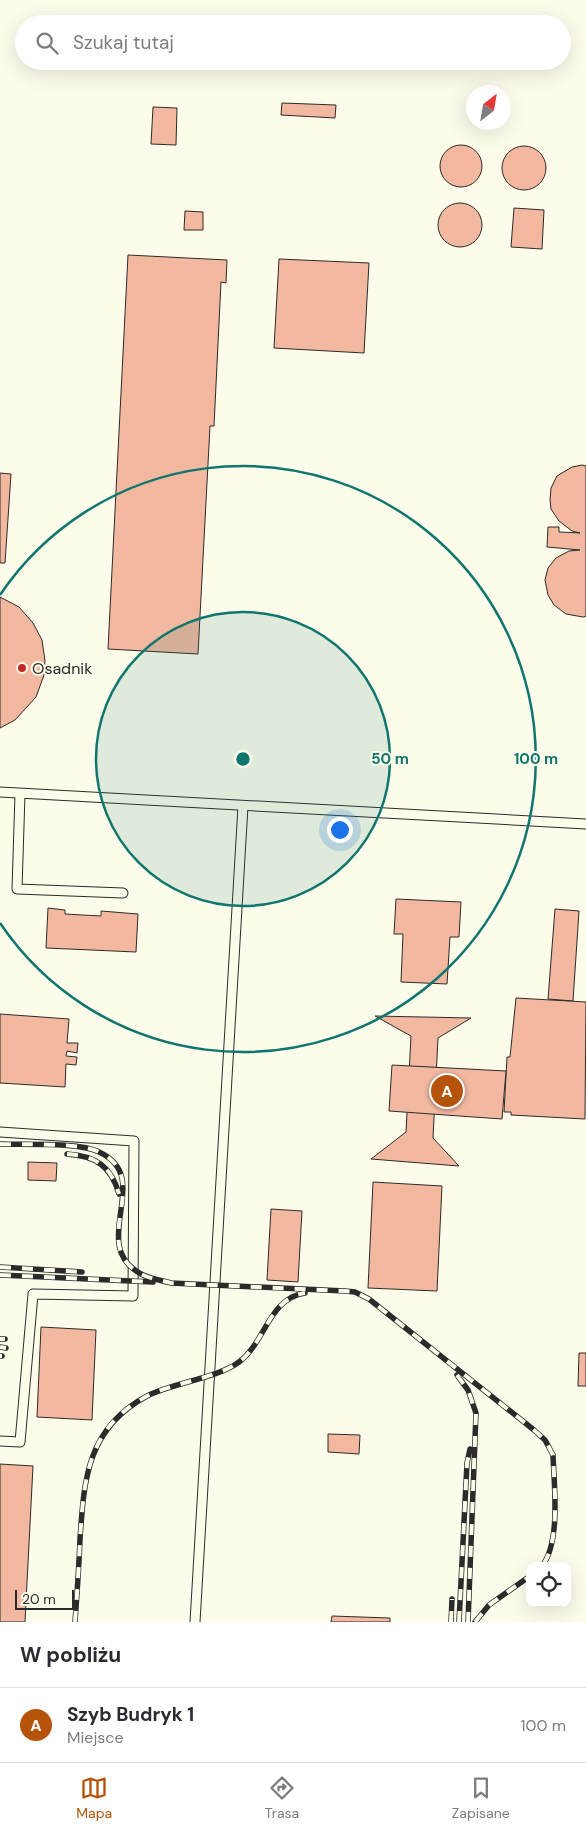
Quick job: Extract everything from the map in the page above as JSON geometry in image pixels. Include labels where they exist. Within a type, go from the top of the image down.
[{"type":"lane","points":[[0,792],[586,824]]},
{"type":"lane","points":[[20,794],[17,889],[122,893]]},
{"type":"lane","points":[[196,1622],[243,806]]},
{"type":"lane","points":[[0,1132],[134,1141],[133,1296],[33,1294],[20,1442],[0,1441]]},
{"type":"building","points":[[282,103],[336,105],[335,118],[281,115]]},
{"type":"building","points":[[153,107],[177,108],[176,145],[151,144]]},
{"type":"building","points":[[465,145],[473,148],[479,154],[482,166],[479,178],[473,184],[457,187],[449,184],[443,178],[440,162],[443,154],[449,148]]},
{"type":"building","points":[[524,146],[536,150],[542,156],[546,168],[542,180],[536,186],[524,190],[512,186],[506,180],[502,168],[506,156],[512,150]]},
{"type":"building","points":[[460,203],[472,207],[478,213],[482,225],[478,237],[472,243],[460,247],[448,243],[442,237],[438,225],[442,213],[448,207]]},
{"type":"building","points":[[514,208],[544,210],[542,249],[511,247]]},
{"type":"building","points":[[185,211],[203,212],[203,230],[184,230]]},
{"type":"building","points":[[128,255],[227,260],[226,283],[221,282],[214,426],[210,426],[198,654],[108,649]]},
{"type":"building","points":[[279,259],[369,263],[364,353],[274,348]]},
{"type":"building","points":[[586,466],[586,616],[583,617],[566,614],[554,605],[548,595],[545,580],[548,568],[556,558],[569,551],[580,550],[547,547],[548,527],[559,527],[559,532],[580,533],[572,531],[559,521],[551,509],[550,500],[551,488],[557,476],[572,467]]},
{"type":"building","points":[[0,473],[11,474],[5,563],[0,563]]},
{"type":"building","name":"Osadnik","points":[[0,597],[19,607],[33,623],[42,640],[45,661],[44,675],[36,697],[15,720],[0,728]]},
{"type":"building","points":[[396,899],[461,902],[459,937],[450,937],[447,984],[401,982],[403,934],[394,934]]},
{"type":"building","points":[[48,908],[65,910],[65,914],[101,916],[101,911],[138,914],[136,952],[46,948]]},
{"type":"building","points":[[555,909],[579,911],[573,1001],[548,999]]},
{"type":"building","points":[[516,998],[586,1002],[585,1119],[511,1115],[511,1112],[504,1112],[507,1057],[510,1057]]},
{"type":"building","points":[[0,1014],[69,1019],[67,1043],[78,1043],[77,1053],[67,1051],[66,1056],[77,1057],[76,1065],[66,1064],[65,1087],[0,1083]]},
{"type":"building","points":[[375,1016],[471,1018],[438,1038],[433,1138],[459,1166],[371,1159],[406,1132],[411,1036]]},
{"type":"building","points":[[392,1065],[506,1071],[502,1119],[389,1111]]},
{"type":"building","points":[[28,1162],[57,1163],[56,1181],[28,1180]]},
{"type":"building","points":[[373,1182],[442,1186],[437,1291],[368,1288]]},
{"type":"building","points":[[271,1209],[302,1211],[298,1282],[267,1280]]},
{"type":"building","points":[[41,1327],[96,1330],[92,1420],[37,1417]]},
{"type":"building","points":[[579,1353],[586,1353],[586,1386],[578,1386]]},
{"type":"building","points":[[328,1434],[360,1435],[359,1454],[328,1452]]},
{"type":"building","points":[[0,1464],[33,1466],[25,1622],[0,1622]]},
{"type":"building","points":[[332,1616],[390,1618],[390,1622],[331,1622]]},
{"type":"railway","points":[[0,1144],[79,1147],[99,1152],[115,1163],[122,1178],[123,1194],[119,1246],[126,1261],[144,1276],[171,1283],[355,1292],[369,1299],[545,1440],[553,1455],[555,1513],[552,1543],[544,1562]]},
{"type":"railway","points":[[67,1154],[86,1157],[101,1164],[112,1176],[119,1194]]},
{"type":"railway","points":[[0,1267],[82,1272]]},
{"type":"railway","points":[[0,1275],[153,1282]]},
{"type":"railway","points":[[75,1622],[84,1496],[92,1457],[100,1439],[112,1423],[127,1409],[147,1396],[157,1391],[230,1368],[239,1362],[248,1354],[268,1322],[283,1303],[305,1293]]},
{"type":"railway","points":[[0,1339],[5,1339]]},
{"type":"railway","points":[[0,1347],[6,1348]]},
{"type":"railway","points":[[457,1375],[468,1390],[476,1413],[468,1622]]},
{"type":"railway","points":[[459,1622],[467,1463],[470,1449]]},
{"type":"railway","points":[[475,1622],[489,1605],[526,1579]]},
{"type":"railway","points":[[451,1622],[452,1599]]},
{"type":"place","name":"Osadnik","points":[[22,668]]},
{"type":"place","name":"Szyb Budryk 1","points":[[447,1091]]}]
